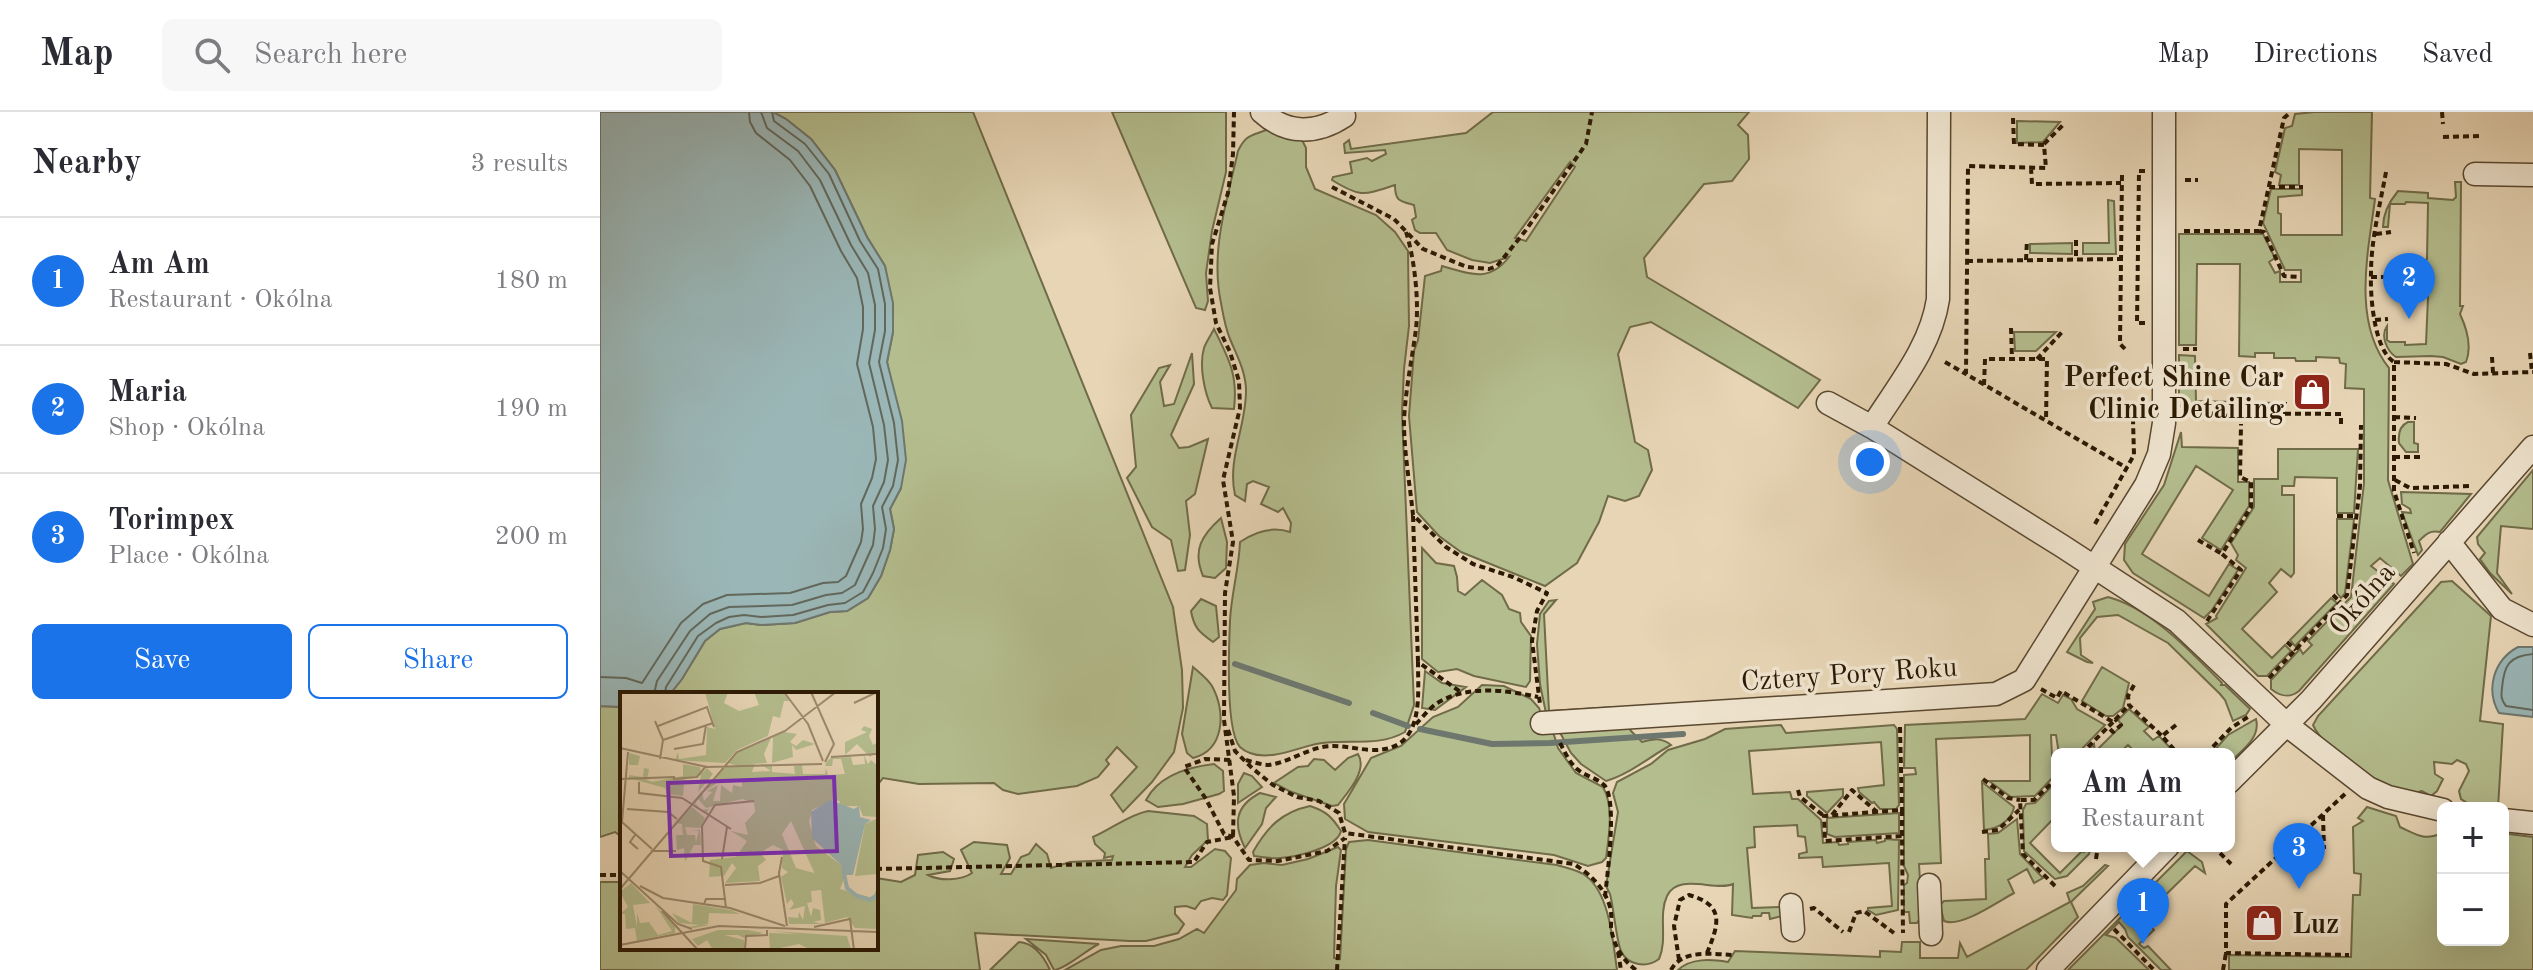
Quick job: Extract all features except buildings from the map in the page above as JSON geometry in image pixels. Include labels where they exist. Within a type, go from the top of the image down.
[{"type":"street","points":[[1262,112],[1269,119],[1309,131],[1320,129],[1344,116]]},
{"type":"street","points":[[1872,427],[1927,341],[1935,320],[1938,299],[1939,112]]},
{"type":"street","points":[[2024,680],[2146,485],[2162,443],[2164,112]]},
{"type":"street","points":[[2475,174],[2533,175]]},
{"type":"street","points":[[1828,403],[1872,427],[2188,629],[2288,726],[2368,788],[2388,797],[2437,809]]},
{"type":"street","name":"Okólna","points":[[2235,776],[2288,726],[2533,447]]},
{"type":"street","points":[[2449,542],[2502,609],[2533,625]]},
{"type":"street","name":"Cztery Pory Roku","points":[[1544,723],[1996,694],[2024,680]]},
{"type":"street","points":[[2509,821],[2533,823]]},
{"type":"street","points":[[2048,970],[2162,852]]},
{"type":"street","points":[[1929,885],[1931,934]]},
{"type":"path","points":[[1234,112],[1230,180],[1212,244],[1210,288],[1216,323],[1239,381],[1240,408],[1223,480],[1233,542],[1225,593],[1224,720],[1234,796],[1233,837],[1249,860],[1278,861],[1327,851],[1345,838],[1337,970]]},
{"type":"path","points":[[1332,187],[1394,219],[1423,249],[1479,270],[1497,266],[1586,144],[1592,112]]},
{"type":"path","points":[[2259,231],[2284,118],[2291,112]]},
{"type":"path","points":[[2442,112],[2443,124]]},
{"type":"path","points":[[2013,118],[2014,144],[2044,145],[2065,123]]},
{"type":"path","points":[[2443,137],[2481,136]]},
{"type":"path","points":[[1966,374],[1968,166],[2046,168],[2044,145]]},
{"type":"path","points":[[2031,168],[2032,184],[2122,183]]},
{"type":"path","points":[[2152,323],[2137,323],[2139,171],[2153,170]]},
{"type":"path","points":[[2386,172],[2371,277],[2375,320],[2386,356],[2394,362],[2446,364],[2474,374],[2532,372],[2530,353]]},
{"type":"path","points":[[2122,175],[2120,344],[2125,349]]},
{"type":"path","points":[[2269,187],[2303,187]]},
{"type":"path","points":[[2175,231],[2264,232],[2284,276],[2299,277]]},
{"type":"path","points":[[1406,232],[1415,273],[1415,336],[1404,423],[1413,515],[1418,662],[1419,710],[1414,726]]},
{"type":"path","points":[[2376,234],[2391,232]]},
{"type":"path","points":[[2026,260],[2027,240]]},
{"type":"path","points":[[2076,240],[2076,260]]},
{"type":"path","points":[[1967,261],[2120,259]]},
{"type":"path","points":[[2371,277],[2385,277]]},
{"type":"path","points":[[2375,320],[2388,319]]},
{"type":"path","points":[[2011,328],[2012,359]]},
{"type":"path","points":[[2037,359],[2063,331]]},
{"type":"path","points":[[2492,357],[2493,373]]},
{"type":"path","points":[[1984,385],[1985,359],[2047,359],[2046,421]]},
{"type":"path","points":[[1945,362],[2127,468]]},
{"type":"path","points":[[2394,362],[2393,479],[2396,501],[2417,562]]},
{"type":"path","points":[[2285,402],[2285,414]]},
{"type":"path","points":[[2180,411],[2341,414],[2341,425]]},
{"type":"path","points":[[2394,417],[2416,418]]},
{"type":"path","points":[[2095,524],[2134,455],[2133,420]]},
{"type":"path","points":[[2222,554],[2251,507],[2251,482],[2240,477],[2241,424]]},
{"type":"path","points":[[2263,684],[2341,603],[2349,590],[2360,486],[2361,425]]},
{"type":"path","points":[[2393,457],[2420,457]]},
{"type":"path","points":[[2393,479],[2410,488],[2485,485]]},
{"type":"path","points":[[1413,515],[1446,547],[1473,564],[1513,577],[1547,593],[1537,611],[1532,641],[1544,723]]},
{"type":"path","points":[[2337,516],[2357,516]]},
{"type":"path","points":[[2198,540],[2241,570],[2206,623]]},
{"type":"path","points":[[2333,595],[2341,603]]},
{"type":"path","points":[[2287,642],[2296,650]]},
{"type":"path","points":[[1418,662],[1462,693]]},
{"type":"path","points":[[2024,680],[2057,698],[2061,691],[2085,709],[2121,725],[2113,732],[2108,727],[2087,748]]},
{"type":"path","points":[[2134,685],[2128,698],[2129,705],[2173,748]]},
{"type":"path","points":[[1243,759],[1267,765],[1321,747],[1389,748],[1403,740],[1437,703],[1462,693],[1506,690],[1538,697]]},
{"type":"path","points":[[2114,720],[2129,705]]},
{"type":"path","points":[[2212,748],[2231,728],[2255,712]]},
{"type":"path","points":[[1224,720],[1235,751],[1243,759],[1273,785],[1297,797],[1319,801],[1339,813],[1345,833],[1574,864],[1592,876],[1611,909],[1611,930],[1621,970]]},
{"type":"path","points":[[2162,736],[2176,725]]},
{"type":"path","points":[[1900,727],[1903,933]]},
{"type":"path","points":[[1564,750],[1578,770],[1603,783],[1609,792],[1611,824],[1605,897]]},
{"type":"path","points":[[1230,760],[1205,759],[1184,767],[1206,799],[1224,834],[1233,837]]},
{"type":"path","points":[[1983,779],[2008,798],[2020,800],[2034,800],[2051,784]]},
{"type":"path","points":[[1832,815],[1852,788],[1877,812]]},
{"type":"path","points":[[1798,790],[1800,797],[1824,816],[1902,810]]},
{"type":"path","points":[[2223,970],[2226,904],[2348,791]]},
{"type":"path","points":[[2020,800],[2023,854],[2055,886]]},
{"type":"path","points":[[1982,832],[1998,830],[2020,809]]},
{"type":"path","points":[[2323,815],[2324,849]]},
{"type":"path","points":[[1824,816],[1825,841],[1902,836]]},
{"type":"path","points":[[878,869],[1194,862],[1207,842],[1233,837]]},
{"type":"path","points":[[2096,859],[2097,852]]},
{"type":"path","points":[[2219,852],[2231,864]]},
{"type":"path","points":[[1679,960],[1674,938],[1676,911],[1680,900],[1689,895],[1706,900],[1713,908],[1716,932],[1707,953]]},
{"type":"path","points":[[1792,915],[1814,908],[1846,932],[1860,909],[1894,933]]},
{"type":"path","points":[[2109,924],[2154,970]]},
{"type":"path","points":[[1617,950],[1636,970]]},
{"type":"path","points":[[1671,970],[1679,960],[1707,953],[1733,955]]},
{"type":"path","points":[[2226,953],[2349,955]]},
{"type":"green space","points":[[773,112],[973,112],[1173,607],[1182,670],[1183,708],[1174,752],[1152,782],[1123,812],[1111,795],[1137,767],[1117,747],[1098,777],[1077,786],[1018,794],[1003,790],[994,783],[919,784],[883,778],[878,784],[878,692],[672,692],[705,641],[720,629],[746,623],[795,623],[830,612],[847,611],[868,598],[881,576],[890,550],[894,529],[890,509],[901,488],[893,391],[887,362],[893,332],[885,266],[867,237],[835,170],[811,139]]},
{"type":"green space","points":[[1112,112],[1226,112],[1226,172],[1212,231],[1205,310],[1196,308]]},
{"type":"green space","points":[[1493,112],[1749,112],[1738,125],[1748,135],[1749,159],[1732,181],[1704,184],[1644,258],[1647,277],[1820,380],[1798,408],[1651,322],[1630,327],[1618,354],[1635,442],[1648,450],[1652,470],[1639,496],[1625,501],[1608,496],[1599,522],[1577,563],[1545,586],[1461,552],[1439,536],[1417,512],[1409,416],[1414,351],[1425,276],[1441,271],[1442,266],[1470,274],[1486,273],[1502,265],[1509,257],[1490,263],[1472,260],[1447,250],[1436,233],[1415,230],[1412,220],[1416,217],[1414,205],[1399,200],[1395,185],[1363,193],[1332,180],[1333,177],[1352,173],[1350,162],[1367,158],[1372,161],[1386,154],[1385,150],[1345,153],[1344,144],[1349,140],[1351,149],[1466,133]],"holes":[[[1570,162],[1575,167],[1526,241],[1515,238]]]},
{"type":"green space","points":[[2372,112],[2370,198],[2375,199],[2367,264],[2366,309],[2377,350],[2389,368],[2388,480],[2413,564],[2401,576],[2380,558],[2371,566],[2394,584],[2299,691],[2285,696],[2271,689],[2271,680],[2300,649],[2303,654],[2312,645],[2308,641],[2351,597],[2364,483],[2364,389],[2345,388],[2346,364],[2340,363],[2339,358],[2316,357],[2316,361],[2296,361],[2295,358],[2274,358],[2274,353],[2239,356],[2240,264],[2197,264],[2196,345],[2179,345],[2179,234],[2263,234],[2275,258],[2269,262],[2275,273],[2280,271],[2280,282],[2301,282],[2301,270],[2285,270],[2263,223],[2271,189],[2302,189],[2302,195],[2278,197],[2281,235],[2342,235],[2342,150],[2299,149],[2299,185],[2279,185],[2281,175],[2275,172],[2285,128],[2292,126],[2295,114]]},
{"type":"green space","points":[[2017,121],[2060,122],[2043,142],[2017,143]]},
{"type":"green space","points":[[1271,128],[1301,138],[1306,148],[1306,167],[1315,189],[1376,215],[1395,232],[1408,251],[1409,326],[1402,413],[1414,705],[1405,732],[1394,737],[1316,744],[1266,756],[1245,751],[1235,738],[1229,687],[1231,611],[1240,542],[1264,531],[1277,529],[1290,532],[1291,523],[1283,508],[1278,512],[1261,504],[1269,487],[1253,481],[1247,484],[1245,501],[1235,495],[1233,469],[1246,384],[1224,321],[1217,264],[1221,226],[1238,151],[1248,137]]},
{"type":"green space","points":[[2455,182],[2461,182],[2460,306],[2463,306],[2460,314],[2468,338],[2466,362],[2461,364],[2431,356],[2396,357],[2386,343],[2384,334],[2387,326],[2387,340],[2390,342],[2426,344],[2428,297],[2424,297],[2424,261],[2427,259],[2428,203],[2390,204],[2388,227],[2383,227],[2385,212],[2398,191],[2428,193],[2428,198],[2453,200],[2456,197]]},
{"type":"green space","points":[[2108,200],[2114,201],[2116,254],[2083,254],[2083,243],[2109,243]]},
{"type":"green space","points":[[2072,243],[2072,254],[2030,253],[2030,244]]},
{"type":"green space","points":[[1214,329],[1231,368],[1235,386],[1234,409],[1212,408],[1205,386],[1203,355]]},
{"type":"green space","points":[[2014,332],[2056,332],[2036,351],[2015,351]]},
{"type":"green space","points":[[1192,353],[1194,384],[1171,435],[1179,448],[1208,439],[1195,494],[1186,501],[1190,535],[1185,570],[1178,571],[1171,540],[1152,527],[1127,478],[1136,467],[1131,415],[1159,368],[1170,365],[1160,382],[1164,406],[1174,404]]},
{"type":"green space","points":[[2179,355],[2195,356],[2196,401],[2274,403],[2274,411],[2183,409],[2179,404]]},
{"type":"green space","points":[[2408,422],[2414,422],[2414,443],[2418,444],[2418,452],[2406,452],[2399,443],[2400,431]]},
{"type":"green space","points":[[2181,432],[2182,447],[2238,448],[2238,482],[2249,482],[2249,506],[2221,550],[2202,538],[2233,490],[2196,466],[2142,554],[2209,596],[2229,564],[2238,570],[2204,618],[2133,573],[2124,560],[2125,544],[2164,485]]},
{"type":"green space","points":[[2278,449],[2358,449],[2354,513],[2337,513],[2337,478],[2295,477],[2294,486],[2282,486],[2282,495],[2294,495],[2294,573],[2291,577],[2281,569],[2269,583],[2277,592],[2242,629],[2272,658],[2285,645],[2291,651],[2267,676],[2258,676],[2206,624],[2217,618],[2246,568],[2236,560],[2238,555],[2231,543],[2254,507],[2254,479],[2278,479]]},
{"type":"green space","points":[[2533,470],[2533,529],[2501,526],[2497,573],[2512,594],[2480,559],[2485,553],[2477,537]]},
{"type":"green space","points":[[2401,492],[2471,494],[2440,532],[2428,533],[2419,541],[2422,550],[2418,555],[2402,512],[2411,513],[2410,509],[2402,504]]},
{"type":"green space","points":[[1221,518],[1227,542],[1226,568],[1215,578],[1203,576],[1198,558],[1201,544]]},
{"type":"green space","points":[[2337,519],[2354,519],[2345,593],[2341,598],[2337,593]]},
{"type":"green space","points":[[1422,548],[1436,563],[1454,566],[1458,591],[1465,595],[1482,580],[1502,595],[1509,609],[1520,613],[1521,622],[1531,636],[1530,681],[1526,687],[1474,676],[1457,669],[1438,672],[1422,659]]},
{"type":"green space","points":[[2452,581],[2491,616],[2480,721],[2503,724],[2498,802],[2466,802],[2461,799],[2459,791],[2469,771],[2466,764],[2457,760],[2452,764],[2434,762],[2435,774],[2443,779],[2431,796],[2422,791],[2398,791],[2355,768],[2329,746],[2313,725],[2441,582]]},
{"type":"green space","points":[[2108,597],[2140,611],[2170,633],[2198,658],[2221,685],[2225,685],[2250,709],[2246,715],[2233,721],[2220,694],[2168,643],[2118,615],[2097,617],[2080,638],[2081,655],[2093,663],[2067,652],[2095,609],[2093,602]]},
{"type":"green space","points":[[2331,598],[2337,603],[2295,646],[2290,640]]},
{"type":"green space","points":[[1201,599],[1216,606],[1219,637],[1213,642],[1198,629],[1192,617],[1191,611]]},
{"type":"green space","points":[[1556,600],[1544,614],[1549,711],[1616,707],[1642,742],[1657,739],[1671,745],[1631,770],[1606,781],[1581,764],[1571,753],[1557,727],[1547,718],[1537,644],[1540,614],[1549,601]]},
{"type":"green space","points":[[1193,667],[1212,686],[1221,718],[1217,738],[1211,747],[1193,758],[1187,753],[1182,734]]},
{"type":"green space","points":[[2102,667],[2129,683],[2123,708],[2113,716],[2106,716],[2082,701]]},
{"type":"green space","points":[[1425,671],[1442,683],[1466,687],[1435,710],[1422,708]]},
{"type":"green space","points":[[1482,685],[1504,686],[1531,699],[1576,773],[1603,787],[1609,803],[1610,821],[1606,858],[1602,862],[1588,866],[1554,855],[1368,832],[1345,819],[1344,804],[1371,758],[1401,746],[1433,717],[1458,707]]},
{"type":"green space","points":[[2042,694],[2058,703],[2063,695],[2071,699],[2077,709],[2105,725],[2083,748],[2058,748],[2056,735],[2051,735],[2051,779],[2035,796],[2011,797],[1989,781],[2030,781],[2030,735],[1936,739],[1941,863],[1919,864],[1922,915],[1917,923],[1910,923],[1909,912],[1904,912],[1904,885],[1908,875],[1904,866],[1904,775],[1916,774],[1915,768],[1904,768],[1905,725],[2025,719]]},
{"type":"green space","points":[[600,706],[620,707],[620,836],[615,832],[600,837]]},
{"type":"green space","points":[[2129,709],[2149,727],[2144,731],[2153,740],[2159,736],[2170,748],[2131,748],[2128,745],[2125,748],[2099,748],[2122,725],[2118,720]]},
{"type":"green space","points":[[2256,719],[2253,738],[2235,757],[2235,748],[2216,748],[2228,735]]},
{"type":"green space","points":[[1781,725],[1786,733],[1894,725],[1897,729],[1899,805],[1896,809],[1880,809],[1858,788],[1884,785],[1881,742],[1749,751],[1753,794],[1790,792],[1792,799],[1798,799],[1821,820],[1823,843],[1838,842],[1839,845],[1899,840],[1898,910],[1876,915],[1868,910],[1892,906],[1889,863],[1823,867],[1822,857],[1799,858],[1799,854],[1807,852],[1805,837],[1798,836],[1797,825],[1754,827],[1755,847],[1747,848],[1752,908],[1783,907],[1782,916],[1770,919],[1769,913],[1752,918],[1732,915],[1733,884],[1680,885],[1672,889],[1664,903],[1663,943],[1659,959],[1644,964],[1628,960],[1619,946],[1606,886],[1618,812],[1613,793],[1617,782],[1651,764],[1668,750],[1705,739],[1725,729]]},
{"type":"green space","points":[[1358,754],[1359,774],[1338,805],[1332,806],[1274,783],[1298,767],[1308,766],[1314,759],[1324,760],[1335,770],[1348,758]]},
{"type":"green space","points":[[1214,764],[1223,771],[1224,791],[1219,794],[1158,807],[1146,800],[1166,778],[1194,767]]},
{"type":"green space","points":[[1244,773],[1252,776],[1262,787],[1238,803],[1238,784]]},
{"type":"green space","points":[[1982,782],[2014,807],[2004,823],[1984,830]]},
{"type":"green space","points":[[2051,787],[2051,821],[2030,843],[2060,873],[2081,852],[2090,852],[2067,876],[2055,879],[2024,851],[2023,810],[2026,804],[2035,803]]},
{"type":"green space","points":[[1843,789],[1843,796],[1827,813],[1807,796],[1807,792]]},
{"type":"green space","points":[[1260,793],[1276,797],[1266,808],[1262,824],[1245,848],[1239,831],[1239,816],[1245,804]]},
{"type":"green space","points":[[1310,806],[1335,822],[1341,831],[1338,837],[1324,847],[1296,856],[1254,856],[1258,843],[1276,822],[1291,812]]},
{"type":"green space","points":[[2367,807],[2396,816],[2400,827],[2416,835],[2437,835],[2437,946],[2509,946],[2509,834],[2533,837],[2533,970],[2229,970],[2229,955],[2351,957],[2353,895],[2360,895],[2361,874],[2354,873],[2353,827],[2363,821],[2358,818]]},
{"type":"green space","points":[[1148,811],[1194,816],[1207,824],[1208,840],[1192,855],[1185,867],[1191,867],[1215,849],[1225,851],[1231,858],[1227,895],[1223,900],[1212,898],[1201,901],[1195,909],[1175,907],[1175,914],[1184,924],[1178,933],[1146,941],[1130,941],[975,933],[980,970],[600,970],[600,882],[620,882],[620,950],[878,950],[878,878],[901,882],[915,875],[918,855],[943,852],[954,859],[950,871],[928,875],[944,879],[962,878],[972,873],[961,850],[974,842],[1007,845],[1010,858],[1001,874],[1011,874],[1021,857],[1029,854],[1036,844],[1047,854],[1051,868],[1070,862],[1112,860],[1113,856],[1104,858],[1105,853],[1095,844],[1093,837]]},
{"type":"green space","points":[[1899,813],[1899,833],[1835,837],[1827,834],[1827,818]]},
{"type":"green space","points":[[2017,819],[2020,854],[2043,878],[2034,883],[2027,869],[2008,880],[2014,893],[1969,918],[1944,921],[1940,905],[1944,901],[1986,899],[1988,834],[1998,833]]},
{"type":"green space","points":[[1368,840],[1557,865],[1580,872],[1594,884],[1605,907],[1617,970],[1065,970],[1101,950],[1121,946],[1154,946],[1179,939],[1197,929],[1204,933],[1236,890],[1237,879],[1250,865],[1282,865],[1338,847],[1341,850],[1336,886],[1334,958],[1340,959],[1346,849],[1349,842]]},
{"type":"green space","points":[[2186,852],[2202,862],[2205,873],[2195,866],[2142,918],[2154,930],[2139,944],[2144,948],[2148,946],[2171,970],[2161,970],[2128,937],[2119,922],[2106,935],[2116,938],[2149,970],[2068,970]]},
{"type":"green space","points":[[2105,865],[2108,866],[2071,902],[2078,917],[2026,970],[1678,970],[1701,960],[1728,962],[1735,951],[1880,957],[1880,951],[1901,952],[1902,942],[1920,942],[1920,958],[1958,958],[1960,943],[1967,957],[2070,902],[2067,893],[2083,886]]},
{"type":"green space","points":[[1026,939],[1099,944],[1054,970],[1046,955]]},
{"type":"green space","points":[[1019,942],[1034,948],[1050,970],[990,970]]},
{"type":"water","points":[[600,112],[773,112],[811,139],[835,170],[867,237],[885,266],[893,303],[893,332],[887,362],[902,421],[906,460],[901,488],[890,509],[894,529],[890,550],[881,576],[868,598],[847,611],[830,612],[795,623],[746,623],[720,629],[705,641],[672,692],[620,692],[620,707],[600,706]]},
{"type":"water","points":[[2518,647],[2533,647],[2533,717],[2499,713],[2495,704],[2494,676],[2503,659]]},
{"type":"waterway","points":[[1235,664],[1349,703]]},
{"type":"waterway","points":[[1373,713],[1408,726]]},
{"type":"waterway","points":[[1420,729],[1492,744],[1683,734]]},
{"type":"place","name":"Maria","points":[[2409,319]]},
{"type":"place","name":"Perfect Shine Car Clinic Detailing","points":[[2312,392]]},
{"type":"place","name":"Torimpex","points":[[2299,889]]},
{"type":"place","name":"Luz","points":[[2264,923]]},
{"type":"place","name":"Am Am","points":[[2143,944]]}]
